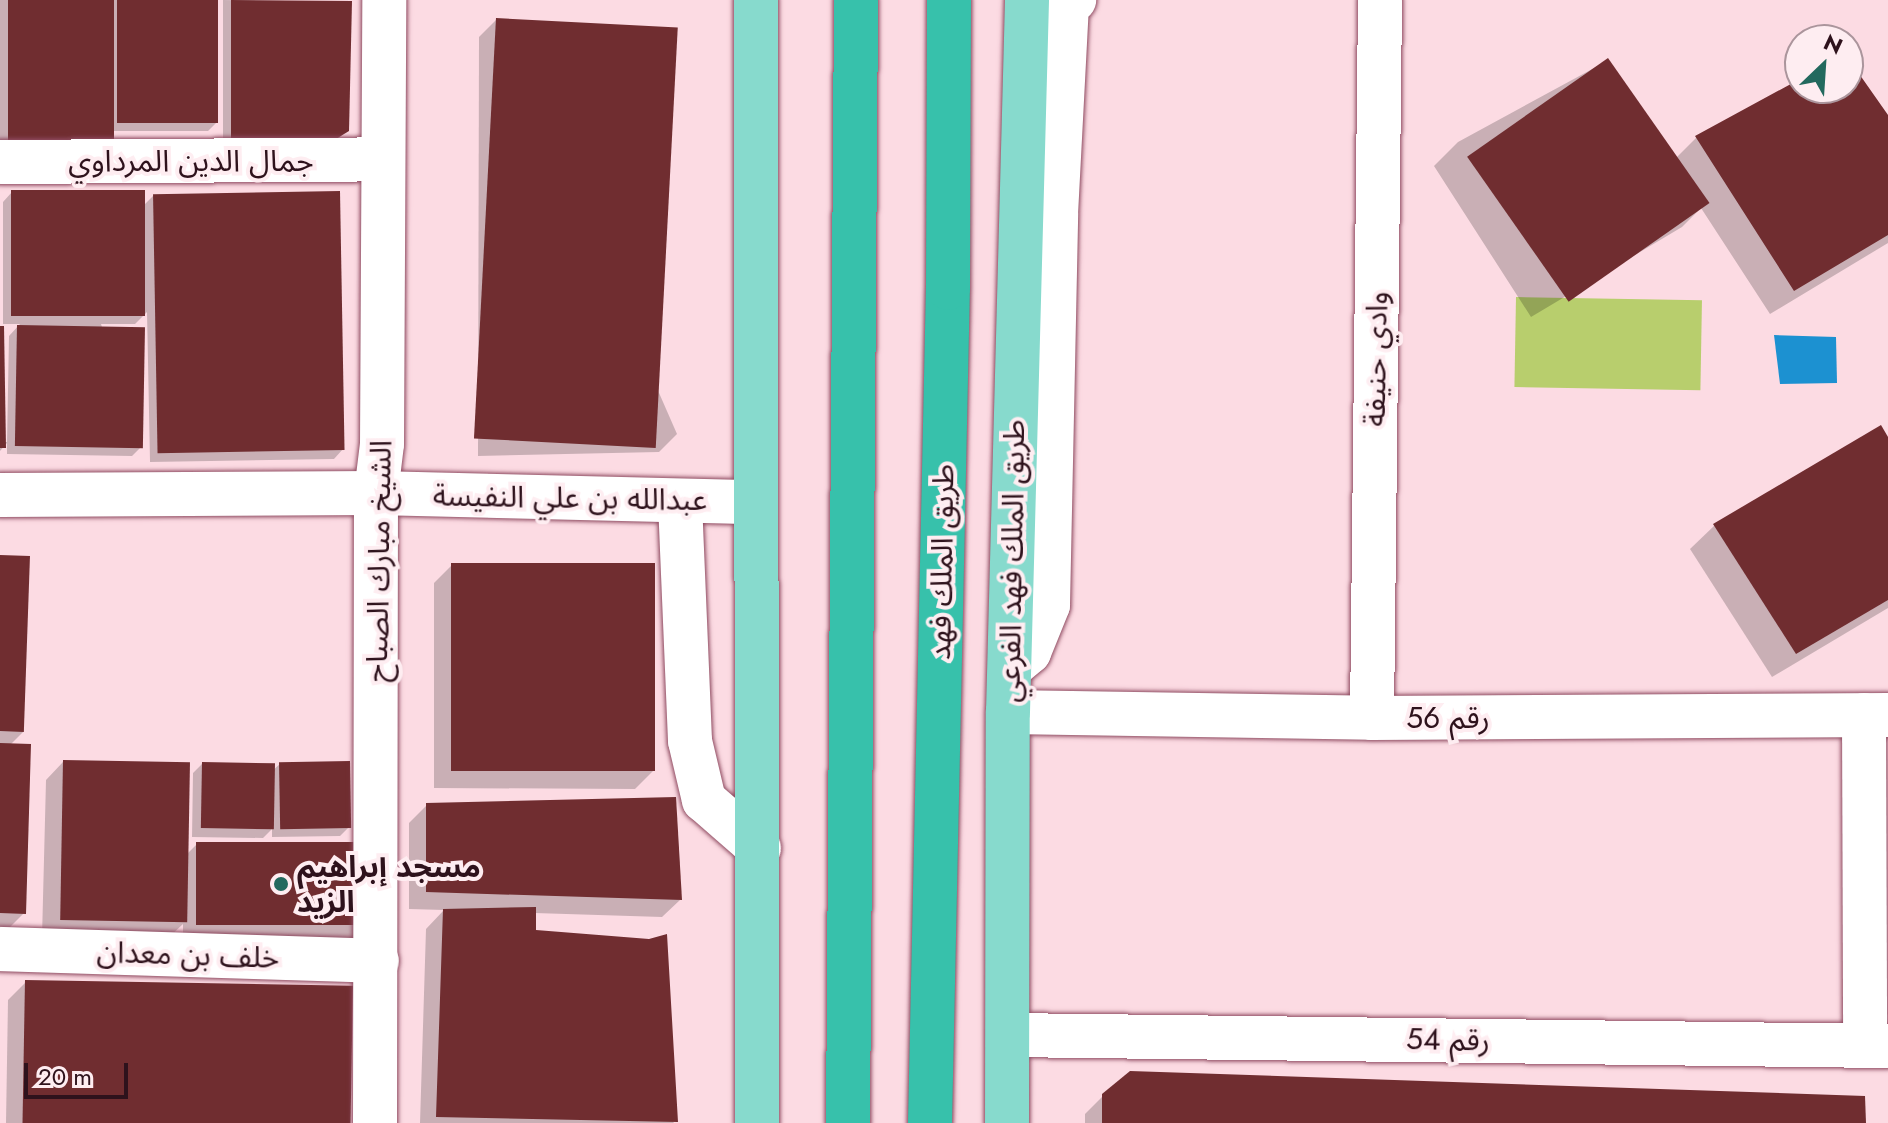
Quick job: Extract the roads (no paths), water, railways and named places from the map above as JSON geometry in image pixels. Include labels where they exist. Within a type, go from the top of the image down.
[{"type":"highway","points":[[848,1123],[856,0]]},
{"type":"highway","name":"طريق الملك فهد","points":[[930,1123],[948,288],[949,0]]},
{"type":"main road","points":[[756,0],[757,1123]]},
{"type":"main road","name":"طريق الملك فهد الفرعي","points":[[1007,1123],[1008,712],[1027,0]]},
{"type":"street","name":"الشيخ مبارك الصباح","points":[[375,1123],[376,493],[382,444],[384,0]]},
{"type":"street","points":[[1010,668],[1029,652],[1048,605],[1056,214],[1067,5],[1074,0]]},
{"type":"street","name":"وادي حنيفة","points":[[1372,718],[1380,0]]},
{"type":"street","name":"جمال الدين المرداوي","points":[[0,162],[382,159]]},
{"type":"street","name":"عبدالله بن علي النفيسة","points":[[0,495],[376,493],[756,502]]},
{"type":"street","points":[[680,502],[690,741],[704,800],[759,848]]},
{"type":"street","name":"رقم 56","points":[[1008,712],[1372,718],[1876,715]]},
{"type":"street","points":[[1876,715],[1876,1046]]},
{"type":"street","name":"خلف بن معدان","points":[[0,949],[377,961]]},
{"type":"street","name":"رقم 54","points":[[1008,1035],[1876,1046]]},
{"type":"water","points":[[1774,335],[1836,337],[1837,383],[1780,384]]},
{"type":"place","name":"مسجد إبراهيم الزيد","points":[[281,884]]}]
